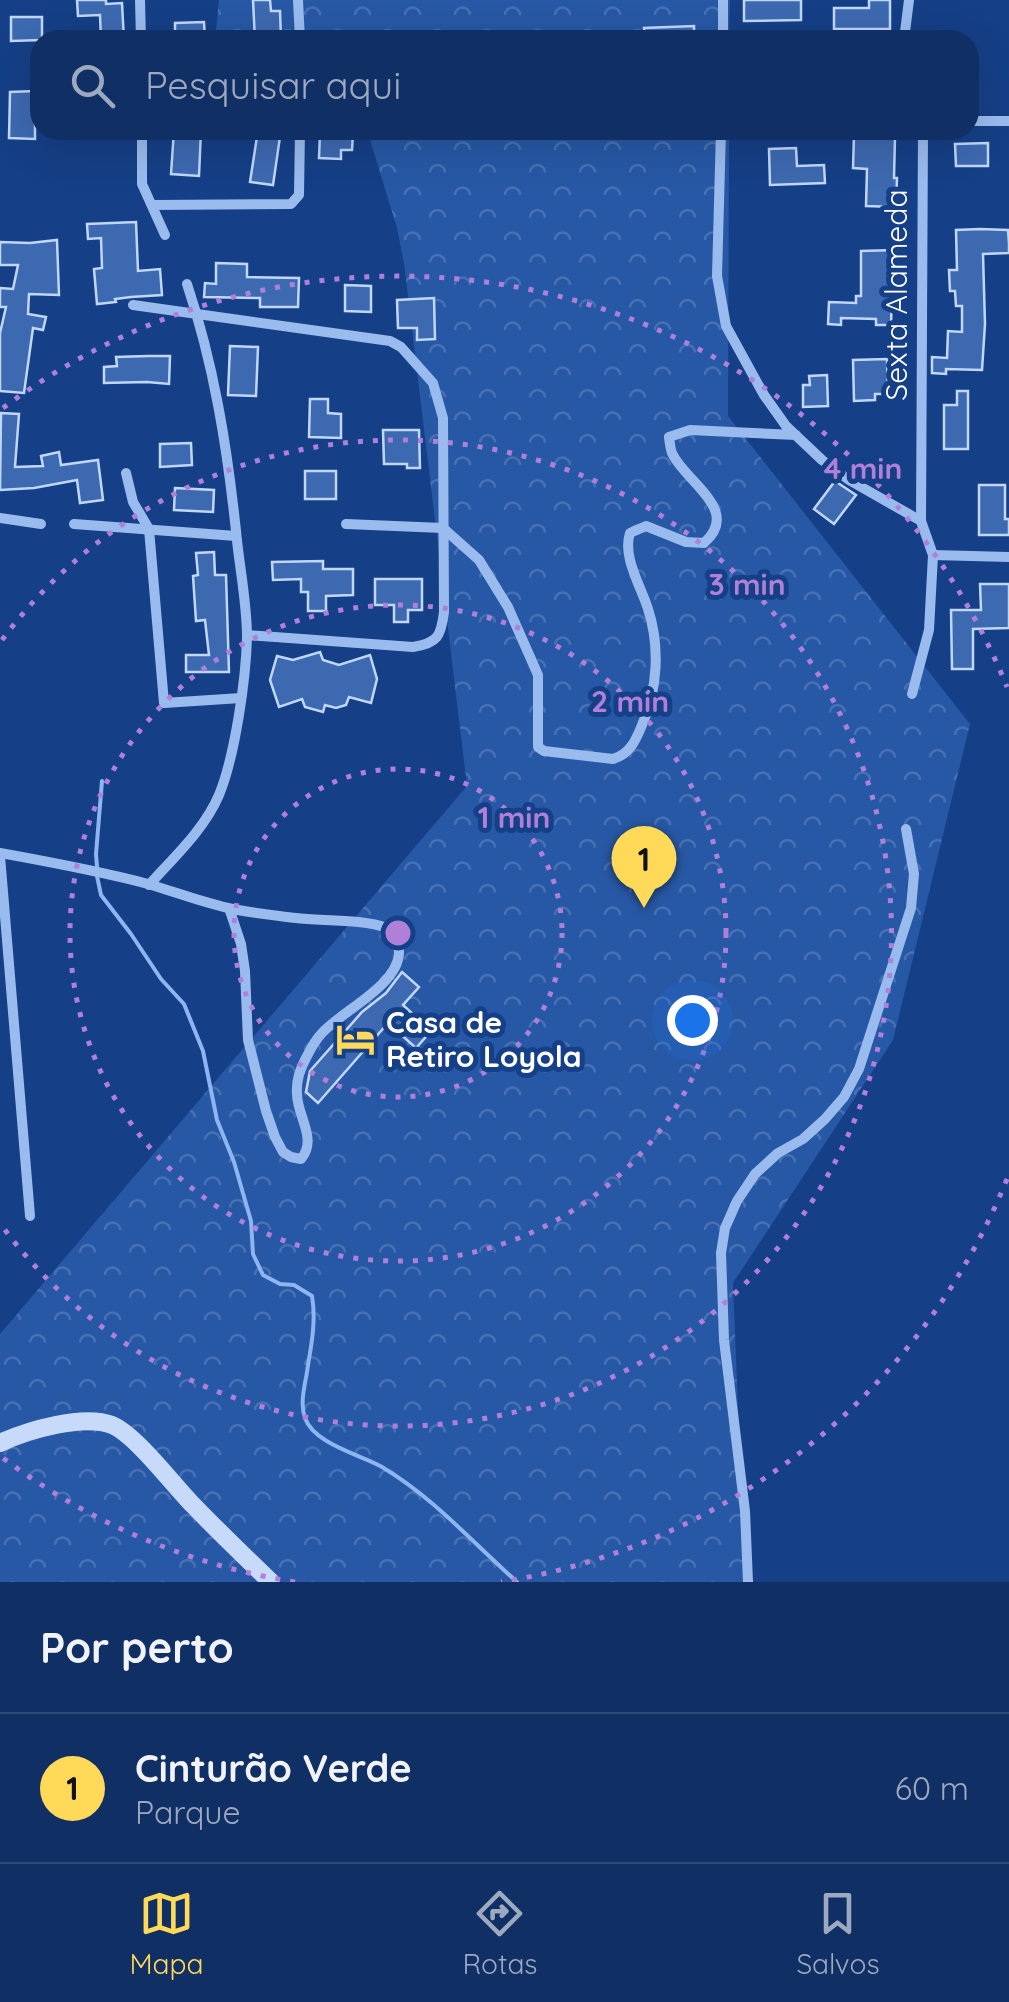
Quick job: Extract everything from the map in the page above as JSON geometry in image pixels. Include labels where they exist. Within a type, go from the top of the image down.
[{"type":"main road","points":[[0,1443],[70,1423],[88,1421],[113,1426],[130,1437],[271,1582]]},
{"type":"street","points":[[140,0],[141,30]]},
{"type":"street","points":[[298,0],[300,30]]},
{"type":"street","points":[[723,0],[723,30]]},
{"type":"street","points":[[905,30],[909,0]]},
{"type":"street","points":[[979,122],[1009,121]]},
{"type":"street","points":[[142,140],[142,184],[165,235]]},
{"type":"street","points":[[152,205],[284,204],[296,200],[300,189],[300,140]]},
{"type":"street","points":[[721,140],[718,276],[726,326],[786,426],[849,480],[921,520]]},
{"type":"street","name":"Sexta Alameda","points":[[923,140],[921,520],[933,555]]},
{"type":"street","points":[[149,885],[206,820],[220,792],[241,698],[247,635],[220,404],[187,284]]},
{"type":"street","points":[[132,306],[390,341],[433,383],[443,418],[441,632],[430,644],[413,647],[247,635]]},
{"type":"street","points":[[346,524],[443,528],[479,560],[508,607],[538,676],[538,748],[613,758],[632,748],[646,714],[656,670],[650,613],[630,556],[630,534],[646,526],[686,542],[704,544],[714,535],[718,520],[708,498],[671,453],[669,437],[690,430],[796,435]]},
{"type":"street","points":[[126,474],[132,502],[148,530],[164,703],[241,698]]},
{"type":"street","points":[[0,518],[41,524]]},
{"type":"street","points":[[74,524],[236,536]]},
{"type":"street","points":[[912,694],[929,630],[933,555],[1009,557]]},
{"type":"street","points":[[748,1582],[746,1511],[724,1340],[721,1253],[726,1228],[736,1201],[755,1174],[825,1118],[844,1097],[859,1068],[911,908],[914,874],[906,830]]},
{"type":"street","points":[[30,1216],[0,854],[72,866],[229,908],[372,924],[396,935],[399,960],[390,974],[322,1032],[298,1077],[298,1108],[309,1140],[302,1159],[283,1152],[266,1111],[248,1040],[241,944],[229,908]]},
{"type":"green space","points":[[219,0],[730,0],[729,30],[216,30]]},
{"type":"green space","points":[[370,140],[729,140],[728,416],[970,724],[893,1040],[733,1283],[745,1582],[0,1582],[0,1334],[467,786],[397,228]]},
{"type":"building","points":[[77,0],[122,3],[123,30],[101,30],[100,15],[78,16]]},
{"type":"building","points":[[253,0],[270,0],[271,11],[280,11],[281,30],[254,30]]},
{"type":"building","points":[[744,0],[801,0],[801,20],[744,21]]},
{"type":"building","points":[[869,0],[890,0],[890,29],[834,29],[834,8],[869,8]]},
{"type":"building","points":[[11,17],[42,17],[42,30],[30,30],[30,40],[11,41]]},
{"type":"building","points":[[204,22],[204,30],[175,30],[175,23]]},
{"type":"building","points":[[694,26],[694,30],[644,30]]},
{"type":"building","points":[[30,91],[30,139],[9,138],[10,92]]},
{"type":"building","points":[[173,140],[201,140],[199,176],[171,174]]},
{"type":"building","points":[[256,140],[280,140],[273,185],[250,182]]},
{"type":"building","points":[[320,140],[353,140],[352,150],[341,150],[341,159],[319,158]]},
{"type":"building","points":[[854,140],[895,140],[896,207],[866,206],[867,169],[853,168]]},
{"type":"building","points":[[988,143],[988,166],[956,166],[955,144]]},
{"type":"building","points":[[796,148],[797,166],[824,165],[825,183],[770,185],[769,149]]},
{"type":"building","points":[[136,222],[138,271],[160,269],[162,295],[97,304],[94,269],[102,268],[101,238],[88,239],[87,224]]},
{"type":"building","points":[[956,230],[1008,230],[1009,244],[1009,253],[983,254],[982,370],[946,369],[946,374],[932,373],[932,357],[947,358],[948,331],[962,332],[962,306],[956,306],[955,291],[950,291],[949,270],[957,270]]},
{"type":"building","points":[[57,240],[59,295],[29,294],[28,314],[46,317],[43,330],[33,328],[24,393],[0,391],[0,333],[6,307],[0,307],[0,288],[13,289],[18,265],[0,265],[0,242]]},
{"type":"building","points":[[896,250],[891,325],[876,325],[876,319],[841,318],[841,325],[828,324],[829,302],[856,303],[856,296],[861,296],[861,251]]},
{"type":"building","points":[[216,263],[247,264],[247,277],[299,278],[298,307],[260,307],[260,298],[204,297],[205,283],[216,284]]},
{"type":"building","points":[[345,285],[371,286],[371,312],[345,311]]},
{"type":"building","points":[[434,298],[435,339],[417,340],[417,328],[398,328],[397,300]]},
{"type":"building","points":[[230,346],[258,347],[256,396],[228,395]]},
{"type":"building","points":[[170,356],[169,384],[104,383],[104,367],[117,366],[116,357]]},
{"type":"building","points":[[887,359],[888,394],[875,394],[875,400],[854,401],[853,360]]},
{"type":"building","points":[[827,375],[828,406],[803,407],[803,385],[810,385],[809,376]]},
{"type":"building","points":[[957,391],[968,391],[968,449],[944,449],[944,405],[957,405]]},
{"type":"building","points":[[310,399],[328,399],[328,413],[341,414],[341,438],[309,437]]},
{"type":"building","points":[[1,413],[19,414],[15,467],[43,466],[41,456],[59,452],[61,465],[98,460],[103,500],[80,503],[77,480],[0,490]]},
{"type":"building","points":[[383,430],[419,430],[420,468],[384,464]]},
{"type":"building","points":[[191,443],[192,465],[160,467],[160,444]]},
{"type":"building","points":[[305,471],[336,471],[336,499],[305,499]]},
{"type":"building","points":[[835,481],[856,495],[834,524],[814,509]]},
{"type":"building","points":[[979,485],[1005,485],[1009,535],[979,535]]},
{"type":"building","points":[[175,488],[214,490],[213,512],[174,510]]},
{"type":"building","points":[[214,552],[215,575],[226,575],[229,672],[186,672],[186,655],[209,655],[205,620],[196,621],[193,576],[198,575],[196,553]]},
{"type":"building","points":[[323,561],[323,569],[353,569],[353,595],[326,596],[326,611],[308,611],[308,592],[301,592],[301,579],[273,580],[272,562]]},
{"type":"building","points":[[375,579],[422,579],[422,610],[408,610],[408,622],[394,622],[394,605],[375,605]]},
{"type":"building","points":[[980,584],[1009,584],[1009,628],[973,629],[973,669],[952,669],[951,610],[981,610]]},
{"type":"building","points":[[320,652],[323,660],[339,665],[370,655],[377,679],[371,703],[349,697],[346,705],[325,705],[323,712],[305,707],[302,699],[279,707],[270,680],[277,656],[293,660]]},
{"type":"building","name":"Casa de Retiro Loyola","points":[[402,972],[419,987],[403,1005],[431,1031],[416,1048],[388,1023],[318,1103],[306,1092],[310,1071]]},
{"type":"waterway","points":[[97,867],[102,781]]},
{"type":"waterway","points":[[97,876],[101,895],[161,979],[184,1004],[203,1051],[217,1120],[234,1162],[251,1221],[253,1254],[263,1275],[280,1284],[294,1285],[312,1296],[313,1330],[303,1405],[310,1427],[328,1442],[382,1467],[419,1492],[517,1582]]},
{"type":"place","name":"Cinturão Verde","points":[[644,908]]},
{"type":"place","name":"Casa de Retiro Loyola","points":[[356,1039]]}]
